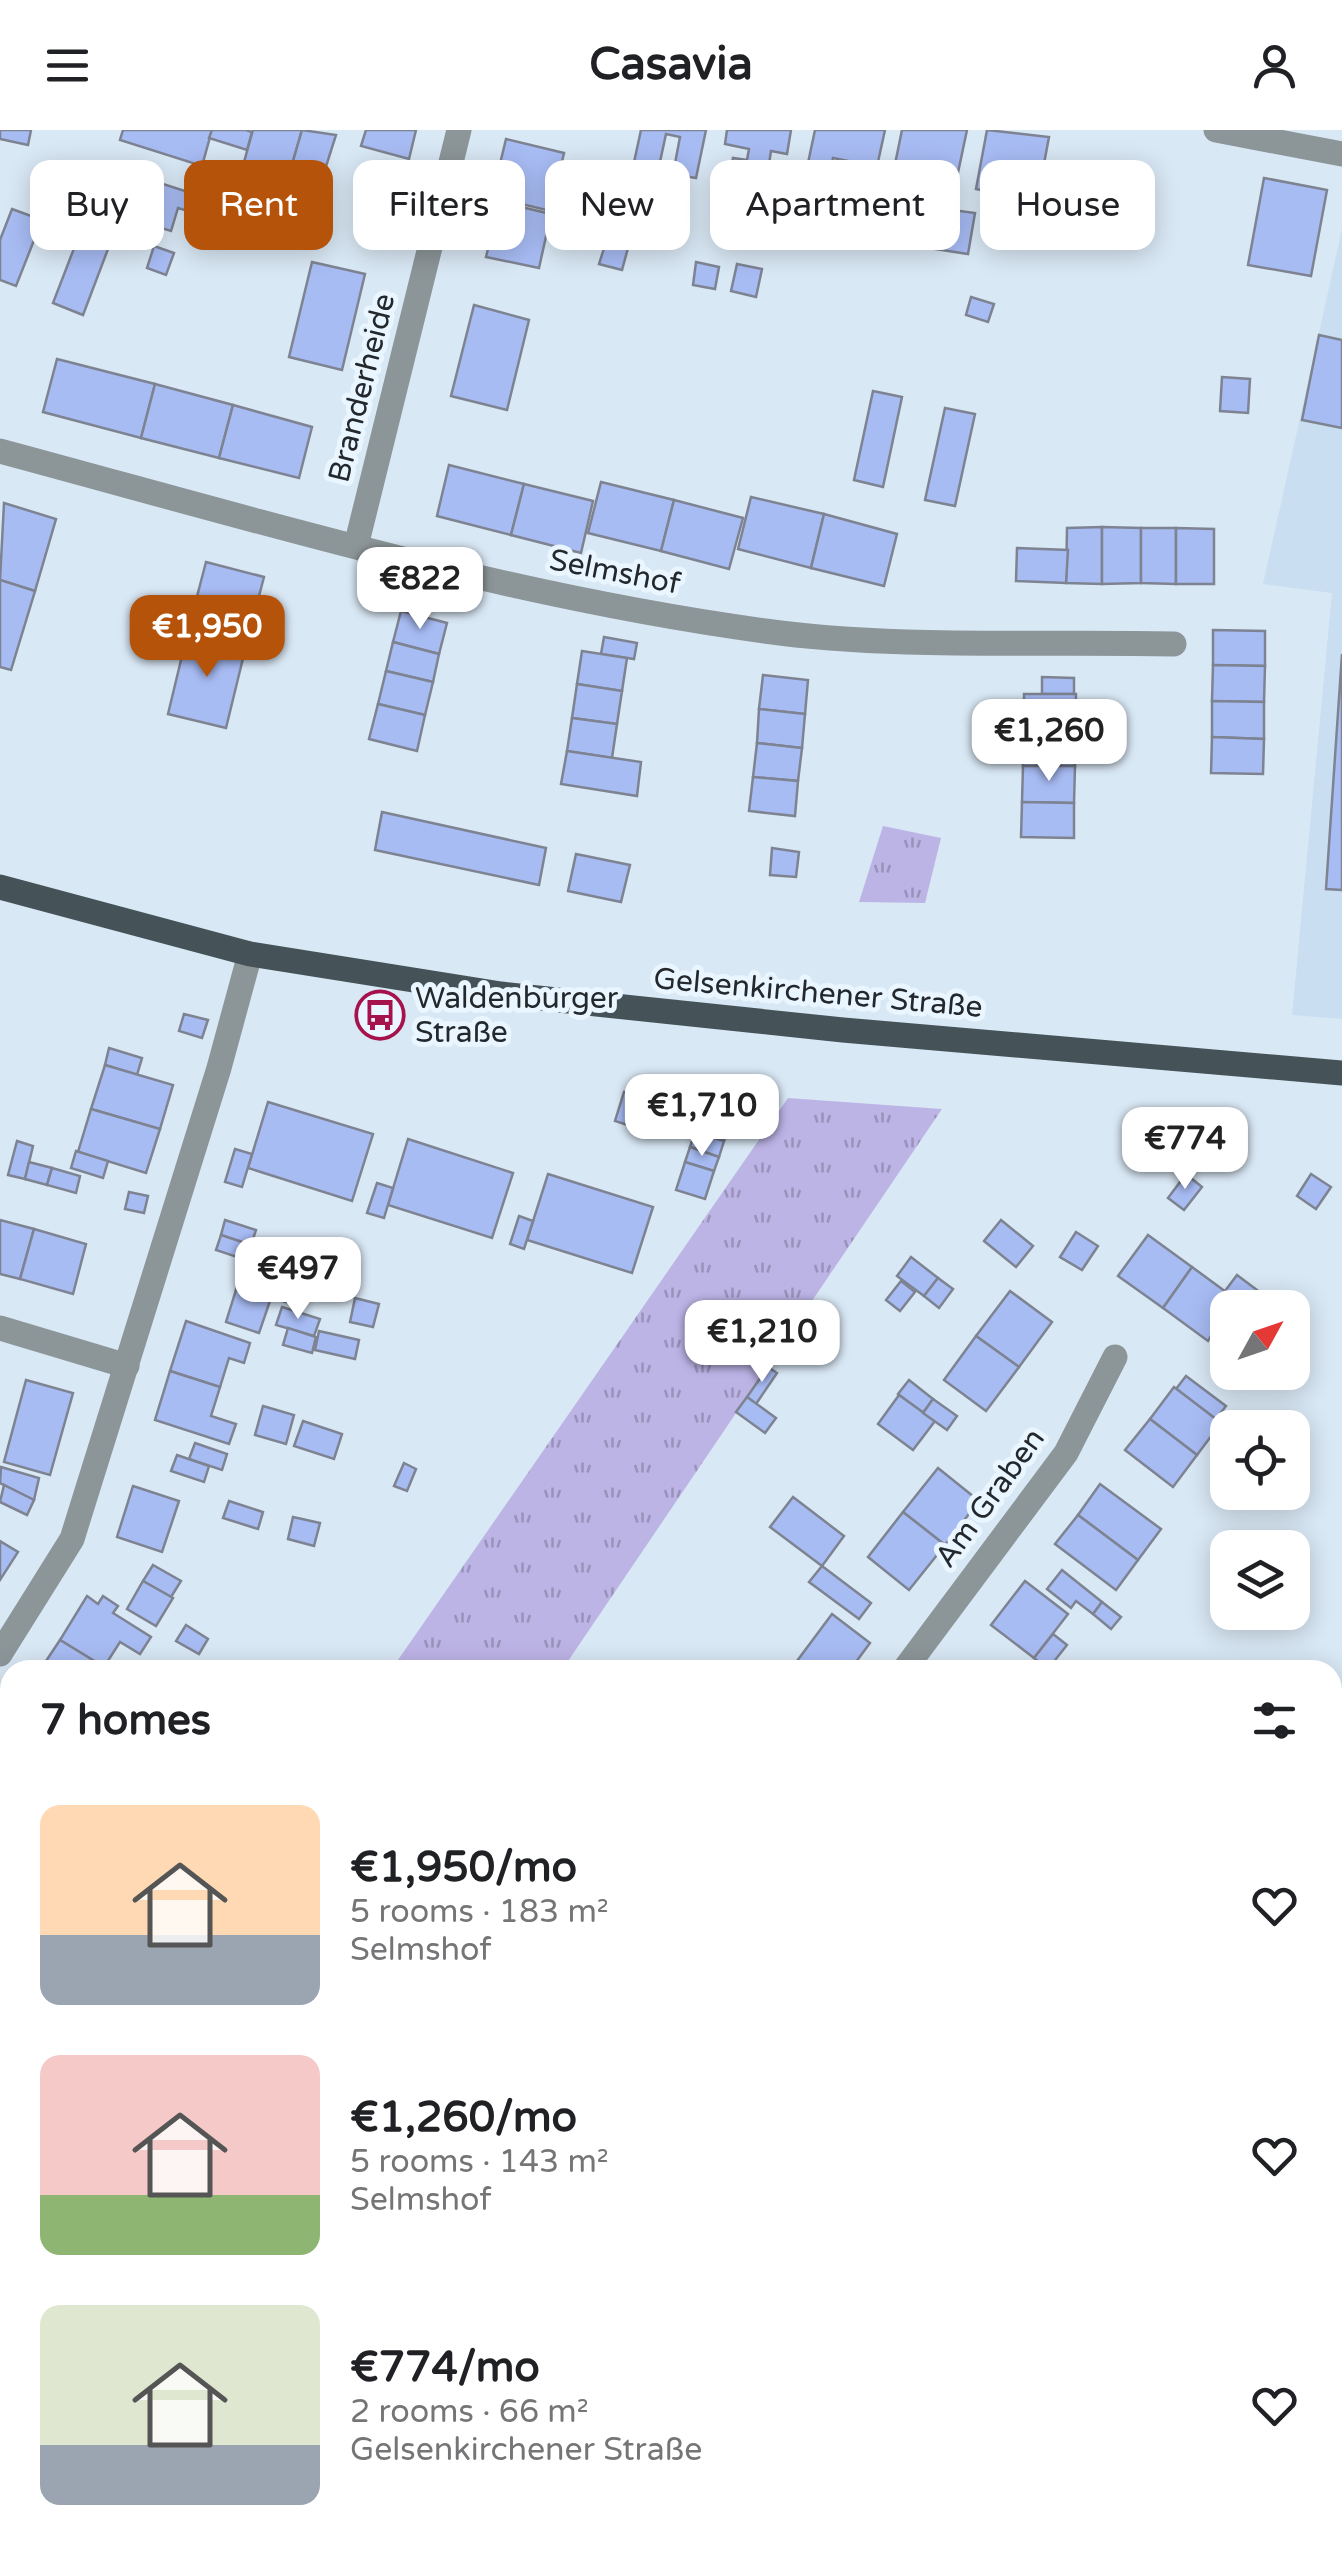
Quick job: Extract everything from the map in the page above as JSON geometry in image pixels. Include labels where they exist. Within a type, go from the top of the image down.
[{"type":"main road","name":"Gelsenkirchener Straße","points":[[0,887],[250,954],[501,994],[844,1030],[1342,1073]]},
{"type":"street","name":"Branderheide","points":[[356,546],[459,130]]},
{"type":"street","points":[[1216,130],[1342,154]]},
{"type":"street","name":"Selmshof","points":[[0,451],[356,546],[609,607],[770,632],[1174,644]]},
{"type":"street","points":[[0,1654],[72,1539],[250,954]]},
{"type":"street","points":[[0,1328],[127,1366]]},
{"type":"street","name":"Am Graben","points":[[911,1660],[1066,1453],[1116,1357]]},
{"type":"shaded area","points":[[1342,229],[1342,1019],[1292,1015],[1332,593],[1263,584]]},
{"type":"green space","points":[[883,826],[941,838],[925,903],[859,902]]},
{"type":"green space","points":[[788,1098],[942,1109],[569,1660],[398,1660]]},
{"type":"building","points":[[0,130],[31,130],[28,145],[0,139]]},
{"type":"building","points":[[123,130],[212,130],[204,160],[184,160],[120,140]]},
{"type":"building","points":[[212,130],[252,132],[247,150],[209,138]]},
{"type":"building","points":[[253,130],[302,130],[293,160],[245,160]]},
{"type":"building","points":[[302,130],[336,135],[328,160],[293,160]]},
{"type":"building","points":[[366,130],[416,130],[409,159],[361,146]]},
{"type":"building","points":[[641,130],[706,130],[696,178],[690,177],[690,160],[676,160],[680,137],[666,134],[660,160],[635,160]]},
{"type":"building","points":[[727,130],[791,130],[787,154],[771,151],[770,160],[747,160],[749,149],[725,144]]},
{"type":"building","points":[[815,130],[885,130],[878,160],[809,160]]},
{"type":"building","points":[[902,130],[967,130],[960,163],[960,160],[896,160]]},
{"type":"building","points":[[987,130],[1049,137],[1045,160],[981,160]]},
{"type":"building","points":[[506,139],[564,153],[562,160],[545,160],[545,210],[525,205],[525,160],[501,160]]},
{"type":"building","points":[[1264,178],[1327,190],[1311,276],[1248,265]]},
{"type":"building","points":[[164,184],[184,191],[184,210],[178,208],[171,231],[164,229]]},
{"type":"building","points":[[525,208],[545,213],[545,241],[539,268],[486,257],[488,250],[525,250]]},
{"type":"building","points":[[12,209],[30,216],[30,250],[16,286],[0,280],[0,240]]},
{"type":"building","points":[[960,211],[975,213],[968,254],[942,250],[960,250]]},
{"type":"building","points":[[73,250],[108,250],[83,315],[53,303]]},
{"type":"building","points":[[153,250],[174,253],[166,275],[147,268]]},
{"type":"building","points":[[603,250],[627,250],[622,270],[599,264]]},
{"type":"building","points":[[312,262],[365,274],[342,370],[289,357]]},
{"type":"building","points":[[696,262],[719,267],[715,289],[693,285]]},
{"type":"building","points":[[737,264],[762,269],[756,297],[731,291]]},
{"type":"building","points":[[971,297],[994,304],[988,322],[966,315]]},
{"type":"building","points":[[474,305],[529,320],[507,410],[451,396]]},
{"type":"building","points":[[1319,335],[1342,340],[1342,428],[1302,420]]},
{"type":"building","points":[[57,359],[155,384],[141,438],[43,412]]},
{"type":"building","points":[[1222,377],[1250,379],[1248,413],[1220,411]]},
{"type":"building","points":[[155,384],[233,405],[219,458],[141,438]]},
{"type":"building","points":[[873,391],[902,397],[883,487],[854,480]]},
{"type":"building","points":[[233,405],[312,427],[299,478],[219,458]]},
{"type":"building","points":[[945,408],[975,414],[955,506],[925,500]]},
{"type":"building","points":[[449,465],[524,484],[511,535],[437,516]]},
{"type":"building","points":[[601,482],[674,500],[661,551],[588,533]]},
{"type":"building","points":[[524,484],[593,501],[581,553],[511,535]]},
{"type":"building","points":[[751,497],[824,514],[811,568],[738,549]]},
{"type":"building","points":[[674,500],[743,518],[729,569],[661,551]]},
{"type":"building","points":[[4,503],[56,519],[35,591],[0,580]]},
{"type":"building","points":[[824,514],[897,534],[884,586],[811,568]]},
{"type":"building","points":[[1102,527],[1102,584],[1066,583],[1067,528]]},
{"type":"building","points":[[1102,527],[1141,528],[1141,583],[1102,584]]},
{"type":"building","points":[[1141,528],[1176,528],[1176,584],[1141,583]]},
{"type":"building","points":[[1176,528],[1214,529],[1214,584],[1176,584]]},
{"type":"building","points":[[1017,548],[1068,550],[1066,583],[1016,581]]},
{"type":"building","points":[[206,562],[264,577],[246,646],[188,631]]},
{"type":"building","points":[[0,580],[35,591],[11,670],[0,667]]},
{"type":"building","points":[[401,611],[447,623],[439,654],[393,642]]},
{"type":"building","points":[[1213,630],[1265,631],[1265,666],[1213,665]]},
{"type":"building","points":[[188,631],[246,646],[226,728],[168,714]]},
{"type":"building","points":[[604,637],[637,643],[634,659],[601,654]]},
{"type":"building","points":[[393,642],[439,654],[433,682],[386,671]]},
{"type":"building","points":[[582,651],[627,658],[622,691],[577,684]]},
{"type":"building","points":[[1342,654],[1342,890],[1326,889]]},
{"type":"building","points":[[1213,665],[1265,666],[1264,702],[1212,701]]},
{"type":"building","points":[[386,671],[433,682],[425,715],[378,704]]},
{"type":"building","points":[[763,675],[808,680],[805,714],[759,709]]},
{"type":"building","points":[[1042,677],[1074,678],[1074,694],[1042,694]]},
{"type":"building","points":[[577,684],[622,691],[617,724],[572,718]]},
{"type":"building","points":[[1024,694],[1076,694],[1075,731],[1024,729]]},
{"type":"building","points":[[1212,701],[1264,702],[1264,739],[1212,737]]},
{"type":"building","points":[[378,704],[425,715],[417,751],[369,739]]},
{"type":"building","points":[[759,709],[805,714],[802,748],[757,743]]},
{"type":"building","points":[[572,718],[617,724],[612,758],[567,751]]},
{"type":"building","points":[[1024,729],[1075,731],[1075,766],[1023,766]]},
{"type":"building","points":[[1212,737],[1264,739],[1263,774],[1211,773]]},
{"type":"building","points":[[757,743],[802,748],[798,781],[753,777]]},
{"type":"building","points":[[567,751],[641,762],[637,796],[561,784]]},
{"type":"building","points":[[1023,766],[1075,766],[1074,803],[1022,802]]},
{"type":"building","points":[[753,777],[798,781],[795,816],[749,811]]},
{"type":"building","points":[[1022,802],[1074,803],[1074,838],[1021,837]]},
{"type":"building","points":[[382,812],[546,848],[539,885],[375,850]]},
{"type":"building","points":[[772,848],[799,852],[796,877],[770,875]]},
{"type":"building","points":[[576,854],[630,865],[621,902],[568,891]]},
{"type":"building","points":[[184,1014],[208,1020],[202,1038],[179,1031]]},
{"type":"building","points":[[109,1048],[142,1058],[137,1075],[105,1065]]},
{"type":"building","points":[[105,1065],[173,1085],[160,1129],[91,1109]]},
{"type":"building","points":[[624,1092],[653,1101],[643,1130],[615,1121]]},
{"type":"building","points":[[268,1102],[373,1134],[352,1201],[248,1168]]},
{"type":"building","points":[[91,1109],[160,1129],[146,1173],[78,1152]]},
{"type":"building","points":[[700,1116],[729,1125],[724,1141],[695,1132]]},
{"type":"building","points":[[695,1132],[724,1141],[719,1157],[690,1147]]},
{"type":"building","points":[[408,1139],[513,1173],[492,1238],[388,1205]]},
{"type":"building","points":[[17,1141],[33,1146],[25,1179],[8,1175]]},
{"type":"building","points":[[690,1147],[719,1157],[714,1171],[685,1162]]},
{"type":"building","points":[[235,1149],[252,1154],[242,1187],[225,1182]]},
{"type":"building","points":[[76,1151],[108,1161],[103,1178],[71,1168]]},
{"type":"building","points":[[29,1162],[52,1168],[47,1185],[25,1179]]},
{"type":"building","points":[[685,1162],[714,1171],[705,1199],[676,1190]]},
{"type":"building","points":[[52,1168],[80,1176],[76,1193],[47,1185]]},
{"type":"building","points":[[548,1174],[653,1207],[632,1273],[527,1240]]},
{"type":"building","points":[[1186,1174],[1202,1187],[1184,1210],[1168,1198]]},
{"type":"building","points":[[1311,1174],[1331,1187],[1316,1209],[1297,1196]]},
{"type":"building","points":[[377,1183],[393,1188],[384,1218],[367,1213]]},
{"type":"building","points":[[129,1192],[148,1196],[144,1213],[125,1209]]},
{"type":"building","points":[[519,1216],[533,1221],[524,1249],[510,1244]]},
{"type":"building","points":[[0,1220],[34,1229],[20,1279],[0,1274]]},
{"type":"building","points":[[225,1220],[256,1230],[251,1245],[221,1235]]},
{"type":"building","points":[[1001,1220],[1033,1246],[1016,1267],[984,1241]]},
{"type":"building","points":[[34,1229],[86,1244],[73,1294],[20,1279]]},
{"type":"building","points":[[1076,1232],[1098,1246],[1082,1270],[1060,1257]]},
{"type":"building","points":[[221,1235],[251,1245],[246,1260],[216,1250]]},
{"type":"building","points":[[1148,1235],[1192,1267],[1163,1308],[1118,1276]]},
{"type":"building","points":[[284,1240],[309,1248],[303,1266],[278,1258]]},
{"type":"building","points":[[911,1257],[938,1278],[924,1296],[897,1276]]},
{"type":"building","points":[[246,1260],[279,1271],[274,1286],[241,1275]]},
{"type":"building","points":[[1192,1267],[1223,1290],[1210,1290],[1208,1341],[1163,1308]]},
{"type":"building","points":[[279,1271],[295,1276],[286,1302],[271,1298]]},
{"type":"building","points":[[241,1275],[274,1286],[270,1301],[236,1290]]},
{"type":"building","points":[[1237,1275],[1257,1290],[1226,1290]]},
{"type":"building","points":[[938,1278],[953,1289],[939,1308],[924,1296]]},
{"type":"building","points":[[901,1281],[915,1292],[900,1311],[886,1300]]},
{"type":"building","points":[[236,1290],[270,1301],[259,1333],[226,1322]]},
{"type":"building","points":[[1010,1291],[1052,1322],[1019,1367],[976,1336]]},
{"type":"building","points":[[355,1298],[379,1304],[373,1327],[350,1322]]},
{"type":"building","points":[[282,1307],[320,1319],[314,1336],[276,1325]]},
{"type":"building","points":[[186,1321],[250,1343],[244,1363],[229,1358],[220,1387],[170,1371]]},
{"type":"building","points":[[288,1328],[316,1337],[312,1353],[283,1345]]},
{"type":"building","points":[[319,1331],[359,1340],[355,1359],[315,1350]]},
{"type":"building","points":[[976,1336],[1019,1367],[986,1411],[944,1380]]},
{"type":"building","points":[[768,1367],[777,1373],[756,1404],[747,1397]]},
{"type":"building","points":[[170,1371],[220,1387],[211,1416],[236,1424],[229,1444],[155,1420]]},
{"type":"building","points":[[1186,1376],[1226,1406],[1223,1410],[1210,1410],[1210,1414],[1176,1389]]},
{"type":"building","points":[[26,1380],[73,1393],[50,1475],[4,1462]]},
{"type":"building","points":[[909,1380],[933,1399],[923,1413],[898,1394]]},
{"type":"building","points":[[1174,1387],[1210,1415],[1210,1438],[1197,1455],[1150,1419]]},
{"type":"building","points":[[899,1395],[935,1421],[913,1450],[878,1424]]},
{"type":"building","points":[[747,1397],[776,1418],[765,1433],[736,1412]]},
{"type":"building","points":[[933,1399],[957,1416],[947,1430],[923,1413]]},
{"type":"building","points":[[263,1406],[294,1415],[286,1444],[255,1435]]},
{"type":"building","points":[[1150,1419],[1197,1455],[1173,1487],[1125,1450]]},
{"type":"building","points":[[303,1421],[342,1434],[334,1459],[294,1446]]},
{"type":"building","points":[[195,1443],[227,1454],[222,1470],[189,1459]]},
{"type":"building","points":[[177,1455],[209,1466],[204,1482],[171,1471]]},
{"type":"building","points":[[404,1463],[416,1469],[407,1491],[394,1486]]},
{"type":"building","points":[[1,1467],[39,1478],[34,1500],[0,1483]]},
{"type":"building","points":[[938,1468],[979,1501],[945,1545],[903,1512]]},
{"type":"building","points":[[1100,1484],[1161,1529],[1138,1560],[1078,1515]]},
{"type":"building","points":[[4,1485],[34,1500],[27,1515],[0,1502]]},
{"type":"building","points":[[133,1486],[179,1501],[162,1552],[117,1537]]},
{"type":"building","points":[[793,1497],[844,1536],[822,1566],[770,1527]]},
{"type":"building","points":[[229,1501],[263,1512],[258,1529],[223,1518]]},
{"type":"building","points":[[903,1512],[945,1545],[909,1590],[868,1557]]},
{"type":"building","points":[[1078,1515],[1138,1560],[1116,1590],[1055,1544]]},
{"type":"building","points":[[293,1517],[320,1523],[314,1546],[288,1539]]},
{"type":"building","points":[[0,1541],[18,1552],[0,1580]]},
{"type":"building","points":[[153,1565],[181,1581],[171,1597],[143,1581]]},
{"type":"building","points":[[822,1566],[871,1603],[859,1619],[809,1582]]},
{"type":"building","points":[[1062,1570],[1102,1602],[1093,1614],[1076,1601],[1071,1608],[1047,1589]]},
{"type":"building","points":[[143,1581],[173,1598],[156,1626],[127,1609]]},
{"type":"building","points":[[1025,1581],[1068,1614],[1034,1658],[991,1625]]},
{"type":"building","points":[[87,1596],[98,1604],[103,1596],[118,1606],[113,1613],[151,1637],[140,1654],[120,1642],[108,1660],[93,1660],[60,1640]]},
{"type":"building","points":[[1102,1602],[1121,1617],[1111,1629],[1093,1614]]},
{"type":"building","points":[[832,1614],[870,1643],[857,1660],[798,1660]]},
{"type":"building","points":[[186,1625],[208,1639],[199,1654],[176,1641]]},
{"type":"building","points":[[1053,1634],[1067,1645],[1055,1660],[1034,1658]]},
{"type":"building","points":[[60,1640],[93,1660],[47,1660]]},
{"type":"place","name":"Waldenburger Straße","points":[[380,1015]]}]
